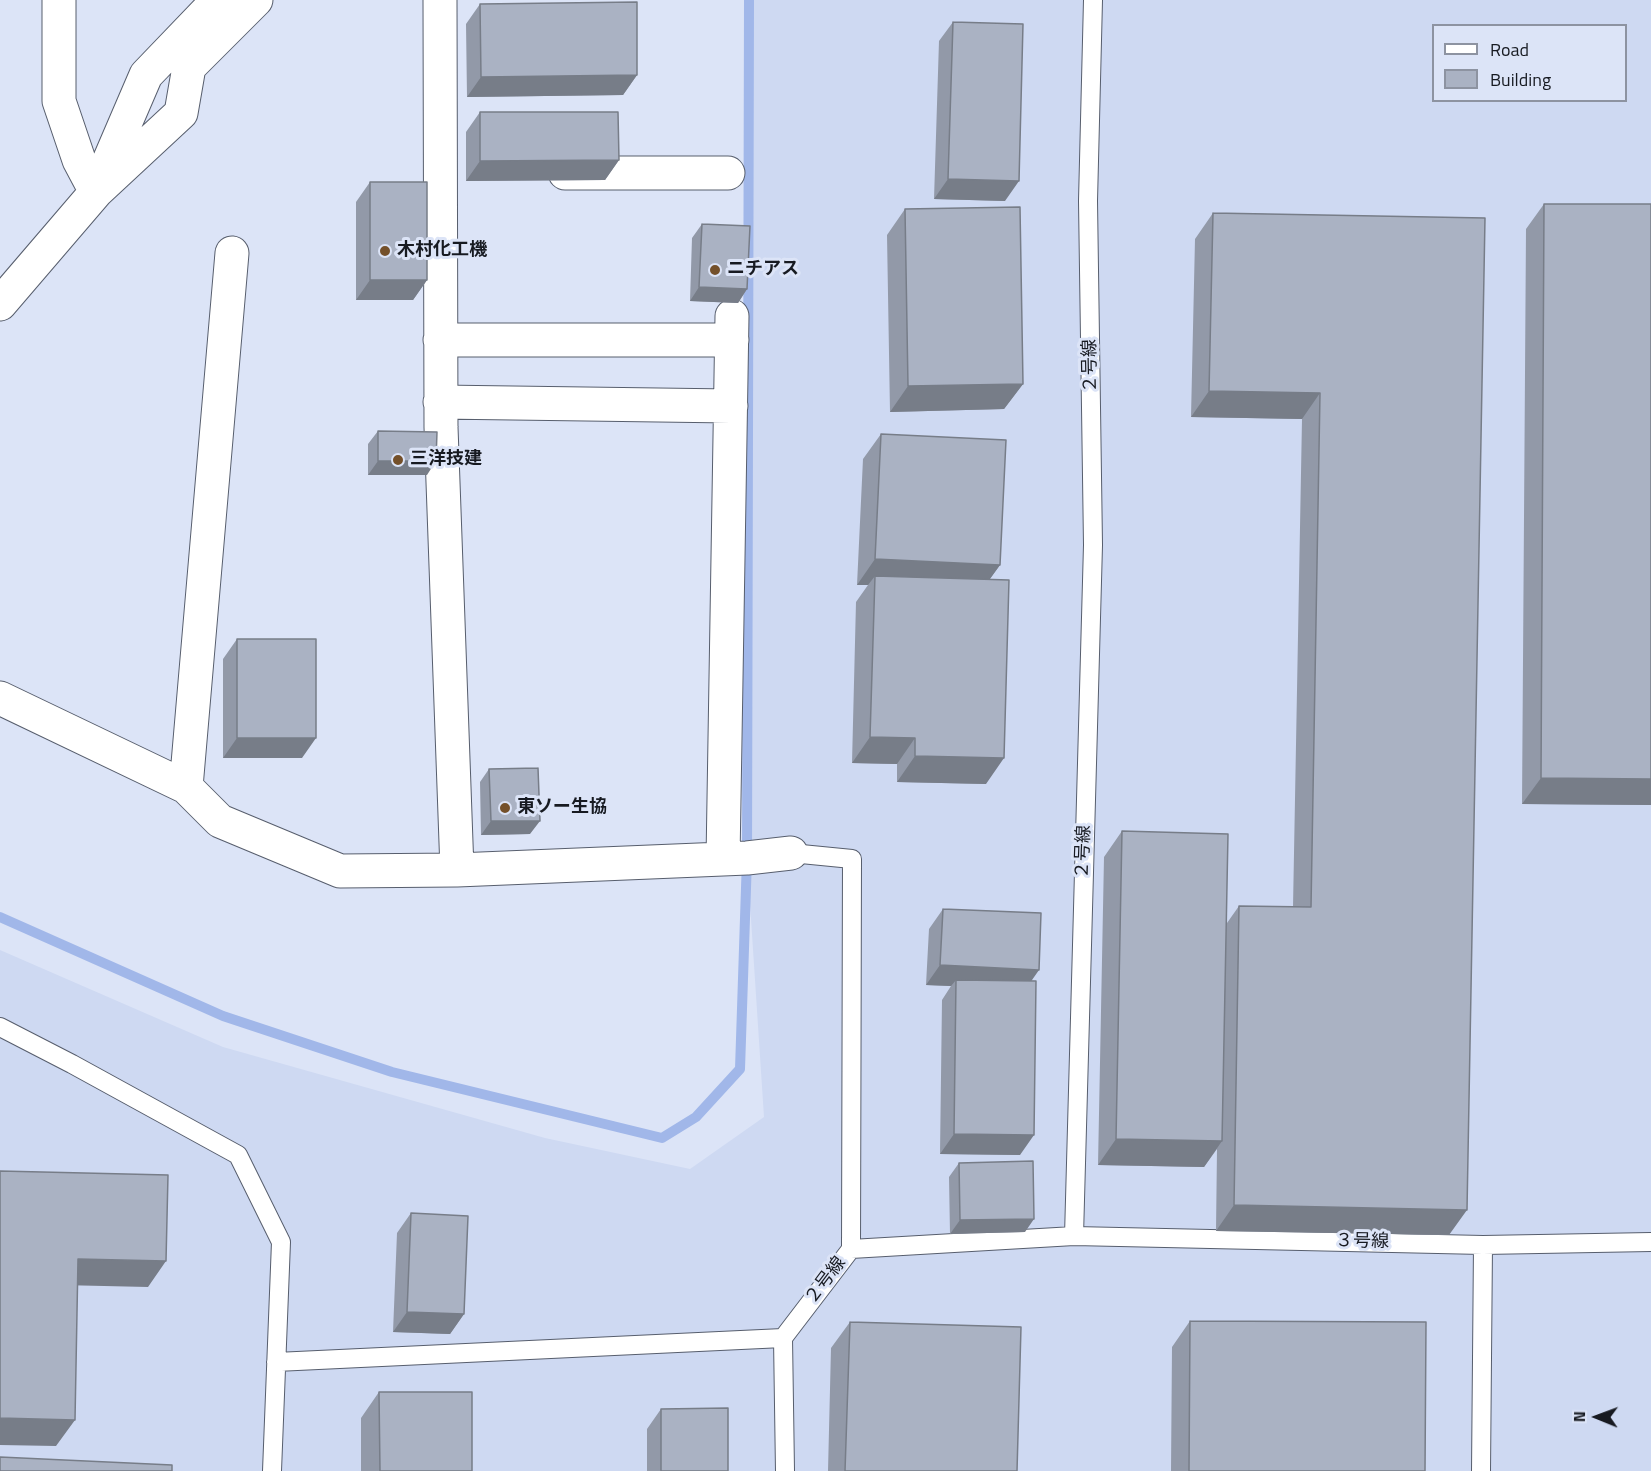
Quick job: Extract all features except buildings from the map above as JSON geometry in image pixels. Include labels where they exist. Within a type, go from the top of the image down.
[{"type":"street","points":[[59,0],[59,101],[79,160],[96,192]]},
{"type":"street","points":[[96,192],[146,75],[218,0]]},
{"type":"street","points":[[0,304],[96,192],[181,113],[189,67],[256,0]]},
{"type":"street","points":[[440,0],[453,173],[440,340],[440,402],[457,870]]},
{"type":"street","points":[[537,173],[728,173]]},
{"type":"street","points":[[186,787],[232,253]]},
{"type":"street","points":[[440,340],[732,328],[723,859]]},
{"type":"street","points":[[440,402],[730,406]]},
{"type":"street","points":[[0,698],[186,787],[220,821],[340,870],[457,870],[791,854]]},
{"type":"lane","name":"２号線","points":[[783,1338],[851,1249],[1074,1236],[1093,545],[1088,201],[1093,0]]},
{"type":"lane","points":[[791,854],[852,859],[851,1249]]},
{"type":"lane","points":[[0,1027],[238,1155],[281,1242],[272,1471]]},
{"type":"lane","name":"３号線","points":[[1074,1236],[1483,1245],[1651,1242]]},
{"type":"lane","points":[[1480,1471],[1483,1245]]},
{"type":"lane","points":[[276,1362],[783,1338],[785,1471]]},
{"type":"shaded area","points":[[749,0],[1651,0],[1651,1471],[0,1471],[0,950],[223,1047],[545,1138],[690,1169],[764,1117],[747,858]]},
{"type":"waterway","points":[[0,917],[223,1016],[392,1072],[662,1138],[696,1117],[740,1069],[747,858],[749,0]]},
{"type":"place","name":"木村化工機","points":[[385,251]]},
{"type":"place","name":"ニチアス","points":[[715,270]]},
{"type":"place","name":"三洋技建","points":[[398,460]]},
{"type":"place","name":"東ソー生協","points":[[505,808]]}]
